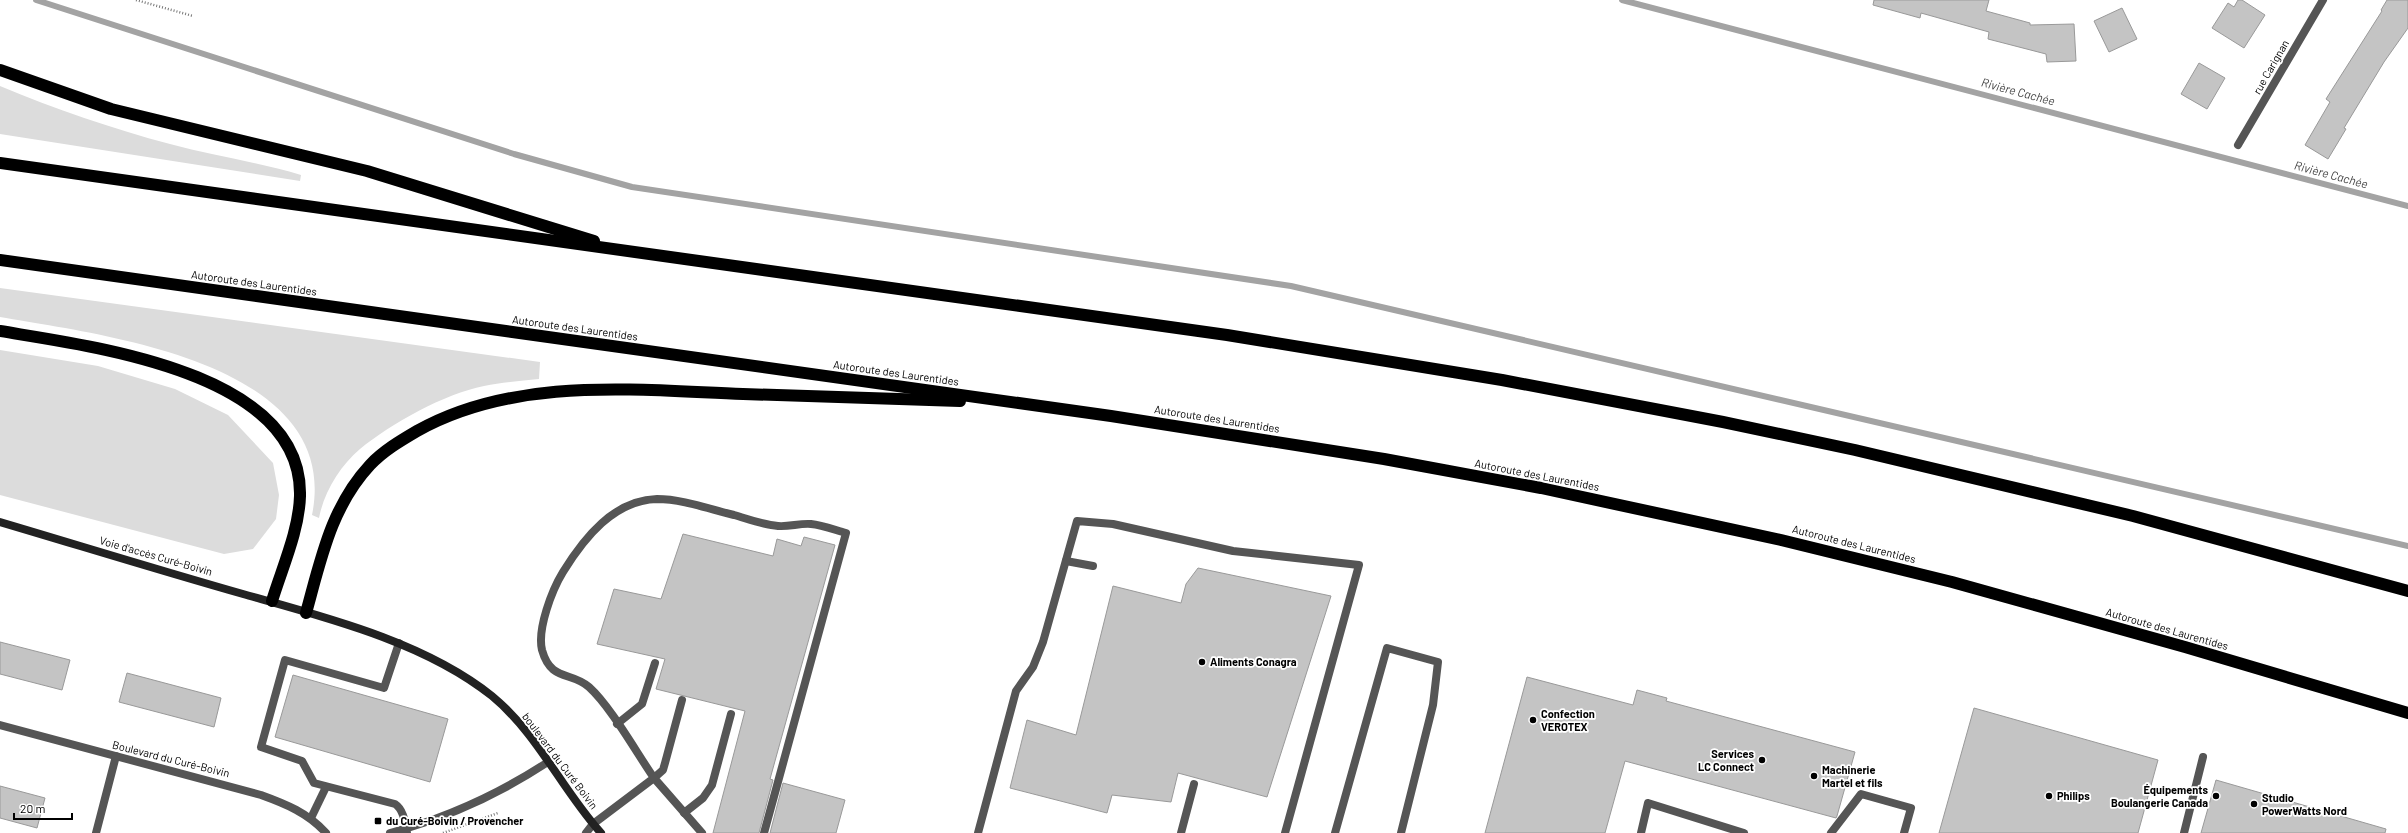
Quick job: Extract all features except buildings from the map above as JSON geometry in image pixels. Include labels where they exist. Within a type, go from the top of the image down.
[{"type":"highway","points":[[0,70],[111,109],[367,171],[628,251]]},
{"type":"highway","points":[[0,163],[1333,351],[1643,406],[1855,450],[2056,497],[2408,591]]},
{"type":"highway","name":"Autoroute des Laurentides","points":[[0,260],[1025,404],[1384,459],[1541,488],[1709,524],[1952,582],[2185,647],[2408,713]]},
{"type":"highway","points":[[0,331],[106,350],[174,368],[225,390],[239,398],[269,422],[289,450],[298,478],[300,495],[298,511],[272,601]]},
{"type":"highway","points":[[306,612],[329,531],[341,505],[358,479],[371,464],[405,438],[449,416],[471,407],[498,400],[542,394],[626,390],[1025,404]]},
{"type":"street","name":"rue Carignan","points":[[2238,145],[2323,0]]},
{"type":"street","points":[[702,833],[654,778],[598,696],[587,686],[561,676],[548,663],[542,649],[541,636],[544,618],[560,576],[571,559],[616,511],[640,501],[657,499],[672,501],[778,526],[811,524],[846,533],[764,833]]},
{"type":"street","points":[[978,833],[1016,691],[1033,667],[1043,642],[1077,521],[1113,524],[1233,551],[1359,565],[1285,833]]},
{"type":"street","name":"Voie d'accès Curé-Boivin","points":[[0,522],[306,612]]},
{"type":"street","points":[[1066,561],[1093,566]]},
{"type":"street","name":"boulevard du Curé Boivin","points":[[306,612],[399,643],[444,664],[492,696],[520,724],[601,833]]},
{"type":"street","points":[[399,643],[384,688],[285,660],[261,747],[302,761],[314,783],[395,804],[400,807],[406,831]]},
{"type":"street","points":[[1335,833],[1387,648],[1438,662],[1433,706],[1401,833]]},
{"type":"street","points":[[617,724],[642,704],[655,662]]},
{"type":"street","points":[[586,833],[593,824],[663,770],[682,700]]},
{"type":"street","points":[[684,813],[703,798],[712,785],[731,714]]},
{"type":"street","name":"Boulevard du Curé-Boivin","points":[[0,725],[261,795],[299,810],[311,818],[326,833]]},
{"type":"street","points":[[96,833],[116,756]]},
{"type":"street","points":[[2184,833],[2203,757]]},
{"type":"street","points":[[390,833],[406,831],[481,800],[520,780],[548,762]]},
{"type":"street","points":[[1181,833],[1194,784]]},
{"type":"street","points":[[311,818],[326,787]]},
{"type":"street","points":[[1831,833],[1861,794],[1911,808],[1904,833]]},
{"type":"street","points":[[1641,833],[1648,804],[1744,833]]},
{"type":"path","points":[[136,0],[193,16]]},
{"type":"path","points":[[443,833],[498,813]]},
{"type":"shaded area","points":[[0,86],[63,111],[127,132],[186,148],[269,166],[301,175],[300,181],[0,134]]},
{"type":"shaded area","points":[[0,288],[540,362],[539,379],[484,386],[468,390],[419,411],[387,429],[360,449],[346,463],[329,489],[321,508],[319,518],[312,515],[312,463],[291,422],[254,390],[206,365],[152,347],[96,334],[0,317]]},
{"type":"shaded area","points":[[0,350],[98,366],[175,389],[228,415],[273,463],[279,495],[276,519],[253,549],[224,554],[0,495]]},
{"type":"waterway","points":[[36,0],[514,154],[632,187],[1291,286],[2408,546]]},
{"type":"waterway","name":"Rivière Cachée","points":[[1622,0],[2408,206]]},
{"type":"place","name":"Aliments Conagra","points":[[1202,662]]},
{"type":"place","name":"Confection VEROTEX","points":[[1533,720]]},
{"type":"place","name":"Services LC Connect","points":[[1762,760]]},
{"type":"place","name":"Machinerie Martel et fils","points":[[1814,776]]},
{"type":"place","name":"Philips","points":[[2049,796]]},
{"type":"place","name":"Équipements Boulangerie Canada","points":[[2216,796]]},
{"type":"place","name":"Studio PowerWatts Nord","points":[[2254,804]]},
{"type":"place","name":"du Curé-Boivin / Provencher","points":[[378,821]]}]
